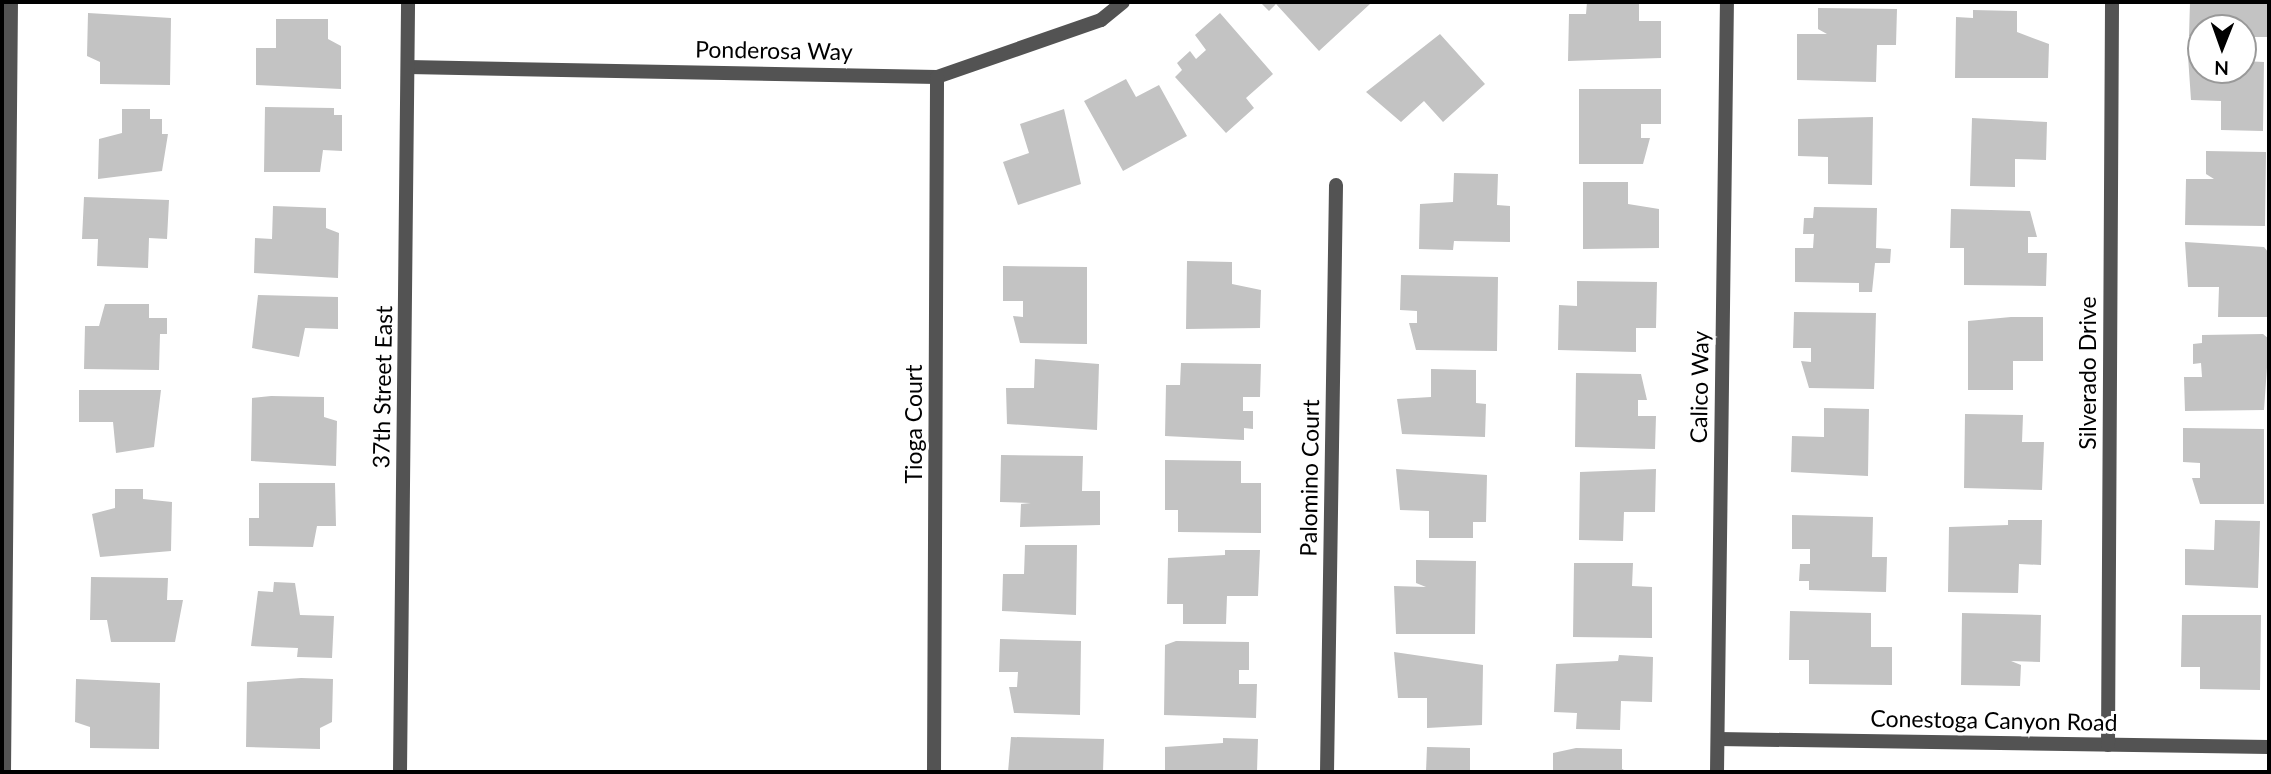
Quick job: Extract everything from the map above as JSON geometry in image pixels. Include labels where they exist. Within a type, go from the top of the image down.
[{"type":"street","points":[[4,772],[12,2]]},
{"type":"street","name":"37th Street East","points":[[400,772],[408,2]]},
{"type":"street","name":"Ponderosa Way","points":[[408,66],[937,77],[1101,20],[1123,2]]},
{"type":"street","name":"Calico Way","points":[[1717,772],[1727,2]]},
{"type":"street","name":"Silverado Drive","points":[[2108,745],[2112,2]]},
{"type":"street","name":"Tioga Court","points":[[934,772],[937,77]]},
{"type":"street","name":"Palomino Court","points":[[1327,772],[1336,184]]},
{"type":"street","name":"Conestoga Canyon Road","points":[[1718,739],[2269,747]]},
{"type":"building","points":[[1260,2],[1370,4],[1319,51],[1276,4],[1269,11]]},
{"type":"building","points":[[1587,2],[1639,2],[1639,21],[1661,21],[1661,58],[1568,61],[1569,14],[1586,14]]},
{"type":"building","points":[[2190,2],[2269,2],[2269,37],[2257,37],[2257,14],[2190,14]]},
{"type":"building","points":[[1818,8],[1897,9],[1896,45],[1877,45],[1876,82],[1797,80],[1797,34],[1827,34],[1818,29]]},
{"type":"building","points":[[1973,10],[2017,11],[2017,32],[2049,44],[2048,78],[1955,78],[1956,17],[1973,18]]},
{"type":"building","points":[[88,13],[171,18],[170,85],[100,84],[100,62],[87,56]]},
{"type":"building","points":[[1220,13],[1273,74],[1246,98],[1254,108],[1226,133],[1175,77],[1182,70],[1177,63],[1190,51],[1196,59],[1206,50],[1195,35]]},
{"type":"building","points":[[276,19],[328,19],[328,39],[341,46],[341,89],[256,85],[256,48],[276,48]]},
{"type":"building","points":[[1440,34],[1485,84],[1443,122],[1424,101],[1401,122],[1366,92]]},
{"type":"building","points":[[2257,62],[2264,62],[2263,131],[2221,130],[2221,101],[2191,100],[2190,84],[2257,84]]},
{"type":"building","points":[[1126,79],[1136,97],[1159,85],[1187,136],[1123,171],[1084,101]]},
{"type":"building","points":[[1579,89],[1661,89],[1661,124],[1641,124],[1641,138],[1650,138],[1643,164],[1579,164]]},
{"type":"building","points":[[265,107],[334,108],[334,115],[342,115],[342,151],[323,150],[320,172],[264,172]]},
{"type":"building","points":[[122,109],[150,109],[150,119],[162,119],[162,134],[168,134],[162,171],[98,179],[99,139],[122,133]]},
{"type":"building","points":[[1064,109],[1081,184],[1018,205],[1003,162],[1029,153],[1020,124]]},
{"type":"building","points":[[1873,117],[1872,185],[1828,184],[1828,157],[1798,156],[1798,119]]},
{"type":"building","points":[[1972,118],[2047,122],[2046,160],[2015,159],[2015,187],[1970,186]]},
{"type":"building","points":[[2206,151],[2266,152],[2265,226],[2185,225],[2186,179],[2214,179],[2206,174]]},
{"type":"building","points":[[1454,173],[1498,174],[1497,205],[1510,206],[1510,242],[1454,241],[1453,250],[1419,249],[1420,204],[1453,202]]},
{"type":"building","points":[[1583,182],[1628,182],[1628,204],[1659,209],[1659,248],[1583,249]]},
{"type":"building","points":[[84,197],[169,200],[167,239],[149,238],[148,268],[97,266],[98,239],[82,239]]},
{"type":"building","points":[[273,206],[326,208],[326,228],[339,233],[338,278],[254,273],[255,238],[272,239]]},
{"type":"building","points":[[1814,207],[1877,208],[1876,248],[1891,249],[1890,263],[1875,263],[1872,292],[1859,292],[1859,283],[1795,282],[1795,248],[1813,248],[1814,234],[1803,234],[1804,218],[1813,218]]},
{"type":"building","points":[[1951,209],[2030,211],[2037,237],[2028,237],[2028,253],[2047,253],[2046,286],[1964,285],[1964,248],[1950,248]]},
{"type":"building","points":[[2185,242],[2264,247],[2269,253],[2269,317],[2218,317],[2219,287],[2188,287]]},
{"type":"building","points":[[1187,261],[1232,262],[1232,284],[1261,290],[1260,328],[1186,329]]},
{"type":"building","points":[[1003,266],[1087,267],[1087,344],[1020,343],[1013,316],[1023,317],[1023,301],[1003,301]]},
{"type":"building","points":[[1401,275],[1498,277],[1497,351],[1416,350],[1409,323],[1417,323],[1417,311],[1400,310]]},
{"type":"building","points":[[1577,281],[1657,282],[1656,328],[1636,328],[1636,352],[1558,350],[1559,305],[1577,306]]},
{"type":"building","points":[[258,295],[338,297],[338,329],[305,328],[299,357],[252,348]]},
{"type":"building","points":[[105,304],[149,304],[149,318],[167,318],[167,334],[160,334],[159,370],[84,369],[85,326],[99,326]]},
{"type":"building","points":[[1794,312],[1876,313],[1874,389],[1809,388],[1801,361],[1811,362],[1811,348],[1793,348]]},
{"type":"building","points":[[2043,317],[2043,361],[2013,361],[2013,390],[1968,390],[1968,321]]},
{"type":"building","points":[[2263,334],[2269,339],[2264,410],[2185,411],[2184,377],[2202,377],[2201,363],[2193,364],[2193,344],[2202,343],[2202,335]]},
{"type":"building","points":[[1035,359],[1099,364],[1097,430],[1007,424],[1006,388],[1034,388]]},
{"type":"building","points":[[1181,363],[1261,364],[1260,397],[1243,397],[1243,411],[1253,411],[1253,429],[1244,428],[1244,440],[1165,436],[1166,385],[1180,385]]},
{"type":"building","points":[[1431,369],[1476,370],[1476,403],[1486,404],[1485,437],[1402,434],[1397,399],[1431,397]]},
{"type":"building","points":[[1576,373],[1641,374],[1647,400],[1638,400],[1638,416],[1656,416],[1655,449],[1575,447]]},
{"type":"building","points":[[79,390],[161,390],[154,447],[116,453],[113,422],[79,422]]},
{"type":"building","points":[[324,397],[324,417],[337,421],[336,466],[251,461],[252,398]]},
{"type":"building","points":[[1824,408],[1869,409],[1868,476],[1791,472],[1792,436],[1824,437]]},
{"type":"building","points":[[1965,414],[2023,415],[2022,442],[2044,442],[2042,490],[1964,488]]},
{"type":"building","points":[[2183,428],[2264,429],[2264,504],[2200,504],[2192,478],[2200,478],[2200,463],[2183,462]]},
{"type":"building","points":[[1001,455],[1083,456],[1082,491],[1100,491],[1100,525],[1020,527],[1021,504],[1031,503],[1000,502]]},
{"type":"building","points":[[1165,460],[1241,461],[1241,483],[1261,483],[1261,533],[1178,532],[1178,510],[1165,510]]},
{"type":"building","points":[[1396,469],[1487,475],[1486,522],[1473,522],[1473,538],[1429,538],[1429,511],[1400,510]]},
{"type":"building","points":[[1656,469],[1655,512],[1624,512],[1623,541],[1579,540],[1580,472]]},
{"type":"building","points":[[259,483],[335,483],[336,526],[317,526],[313,547],[249,546],[249,518],[259,518]]},
{"type":"building","points":[[115,489],[143,489],[143,499],[172,502],[171,551],[100,557],[92,514],[115,508]]},
{"type":"building","points":[[1792,515],[1873,517],[1872,557],[1887,557],[1886,592],[1809,590],[1809,581],[1799,581],[1800,564],[1810,564],[1810,549],[1792,549]]},
{"type":"building","points":[[2008,520],[2042,520],[2041,565],[2019,564],[2018,593],[1948,592],[1949,527],[2008,525]]},
{"type":"building","points":[[2215,520],[2260,521],[2258,588],[2185,585],[2185,549],[2214,550]]},
{"type":"building","points":[[1025,545],[1077,545],[1076,615],[1002,611],[1003,574],[1024,574]]},
{"type":"building","points":[[1225,550],[1260,550],[1258,596],[1227,596],[1226,624],[1183,624],[1183,604],[1167,604],[1168,558],[1225,555]]},
{"type":"building","points":[[1416,560],[1476,561],[1475,634],[1396,634],[1394,586],[1426,587],[1416,583]]},
{"type":"building","points":[[1574,563],[1633,563],[1632,586],[1652,587],[1652,638],[1573,637]]},
{"type":"building","points":[[91,577],[168,578],[167,600],[183,600],[175,642],[111,642],[107,620],[90,620]]},
{"type":"building","points":[[274,582],[295,583],[300,615],[334,616],[332,658],[297,657],[298,648],[251,646],[258,591],[273,592]]},
{"type":"building","points":[[1790,611],[1871,613],[1871,647],[1892,647],[1892,685],[1809,684],[1809,660],[1789,660]]},
{"type":"building","points":[[1962,613],[2041,615],[2040,662],[2011,661],[2021,665],[2020,686],[1961,685]]},
{"type":"building","points":[[2182,615],[2261,615],[2260,690],[2200,689],[2200,667],[2181,667]]},
{"type":"building","points":[[1000,639],[1081,641],[1080,715],[1014,713],[1009,687],[1017,687],[1018,672],[999,672]]},
{"type":"building","points":[[1176,641],[1249,642],[1249,670],[1239,670],[1239,684],[1257,684],[1256,718],[1164,715],[1165,645]]},
{"type":"building","points":[[1394,652],[1483,665],[1482,725],[1427,728],[1427,698],[1398,698]]},
{"type":"building","points":[[1619,655],[1653,657],[1652,702],[1621,701],[1620,730],[1576,729],[1577,713],[1554,712],[1556,664],[1618,661]]},
{"type":"building","points":[[301,678],[333,679],[332,722],[320,728],[320,749],[246,747],[247,682]]},
{"type":"building","points":[[76,679],[160,683],[159,749],[90,748],[90,727],[75,722]]},
{"type":"building","points":[[1011,737],[1104,739],[1103,772],[1008,772]]},
{"type":"building","points":[[1223,738],[1258,739],[1257,772],[1165,772],[1165,747],[1223,743]]},
{"type":"building","points":[[1427,747],[1470,748],[1470,772],[1426,772]]},
{"type":"building","points":[[1576,748],[1622,749],[1622,769],[1628,772],[1553,772],[1553,753]]}]
